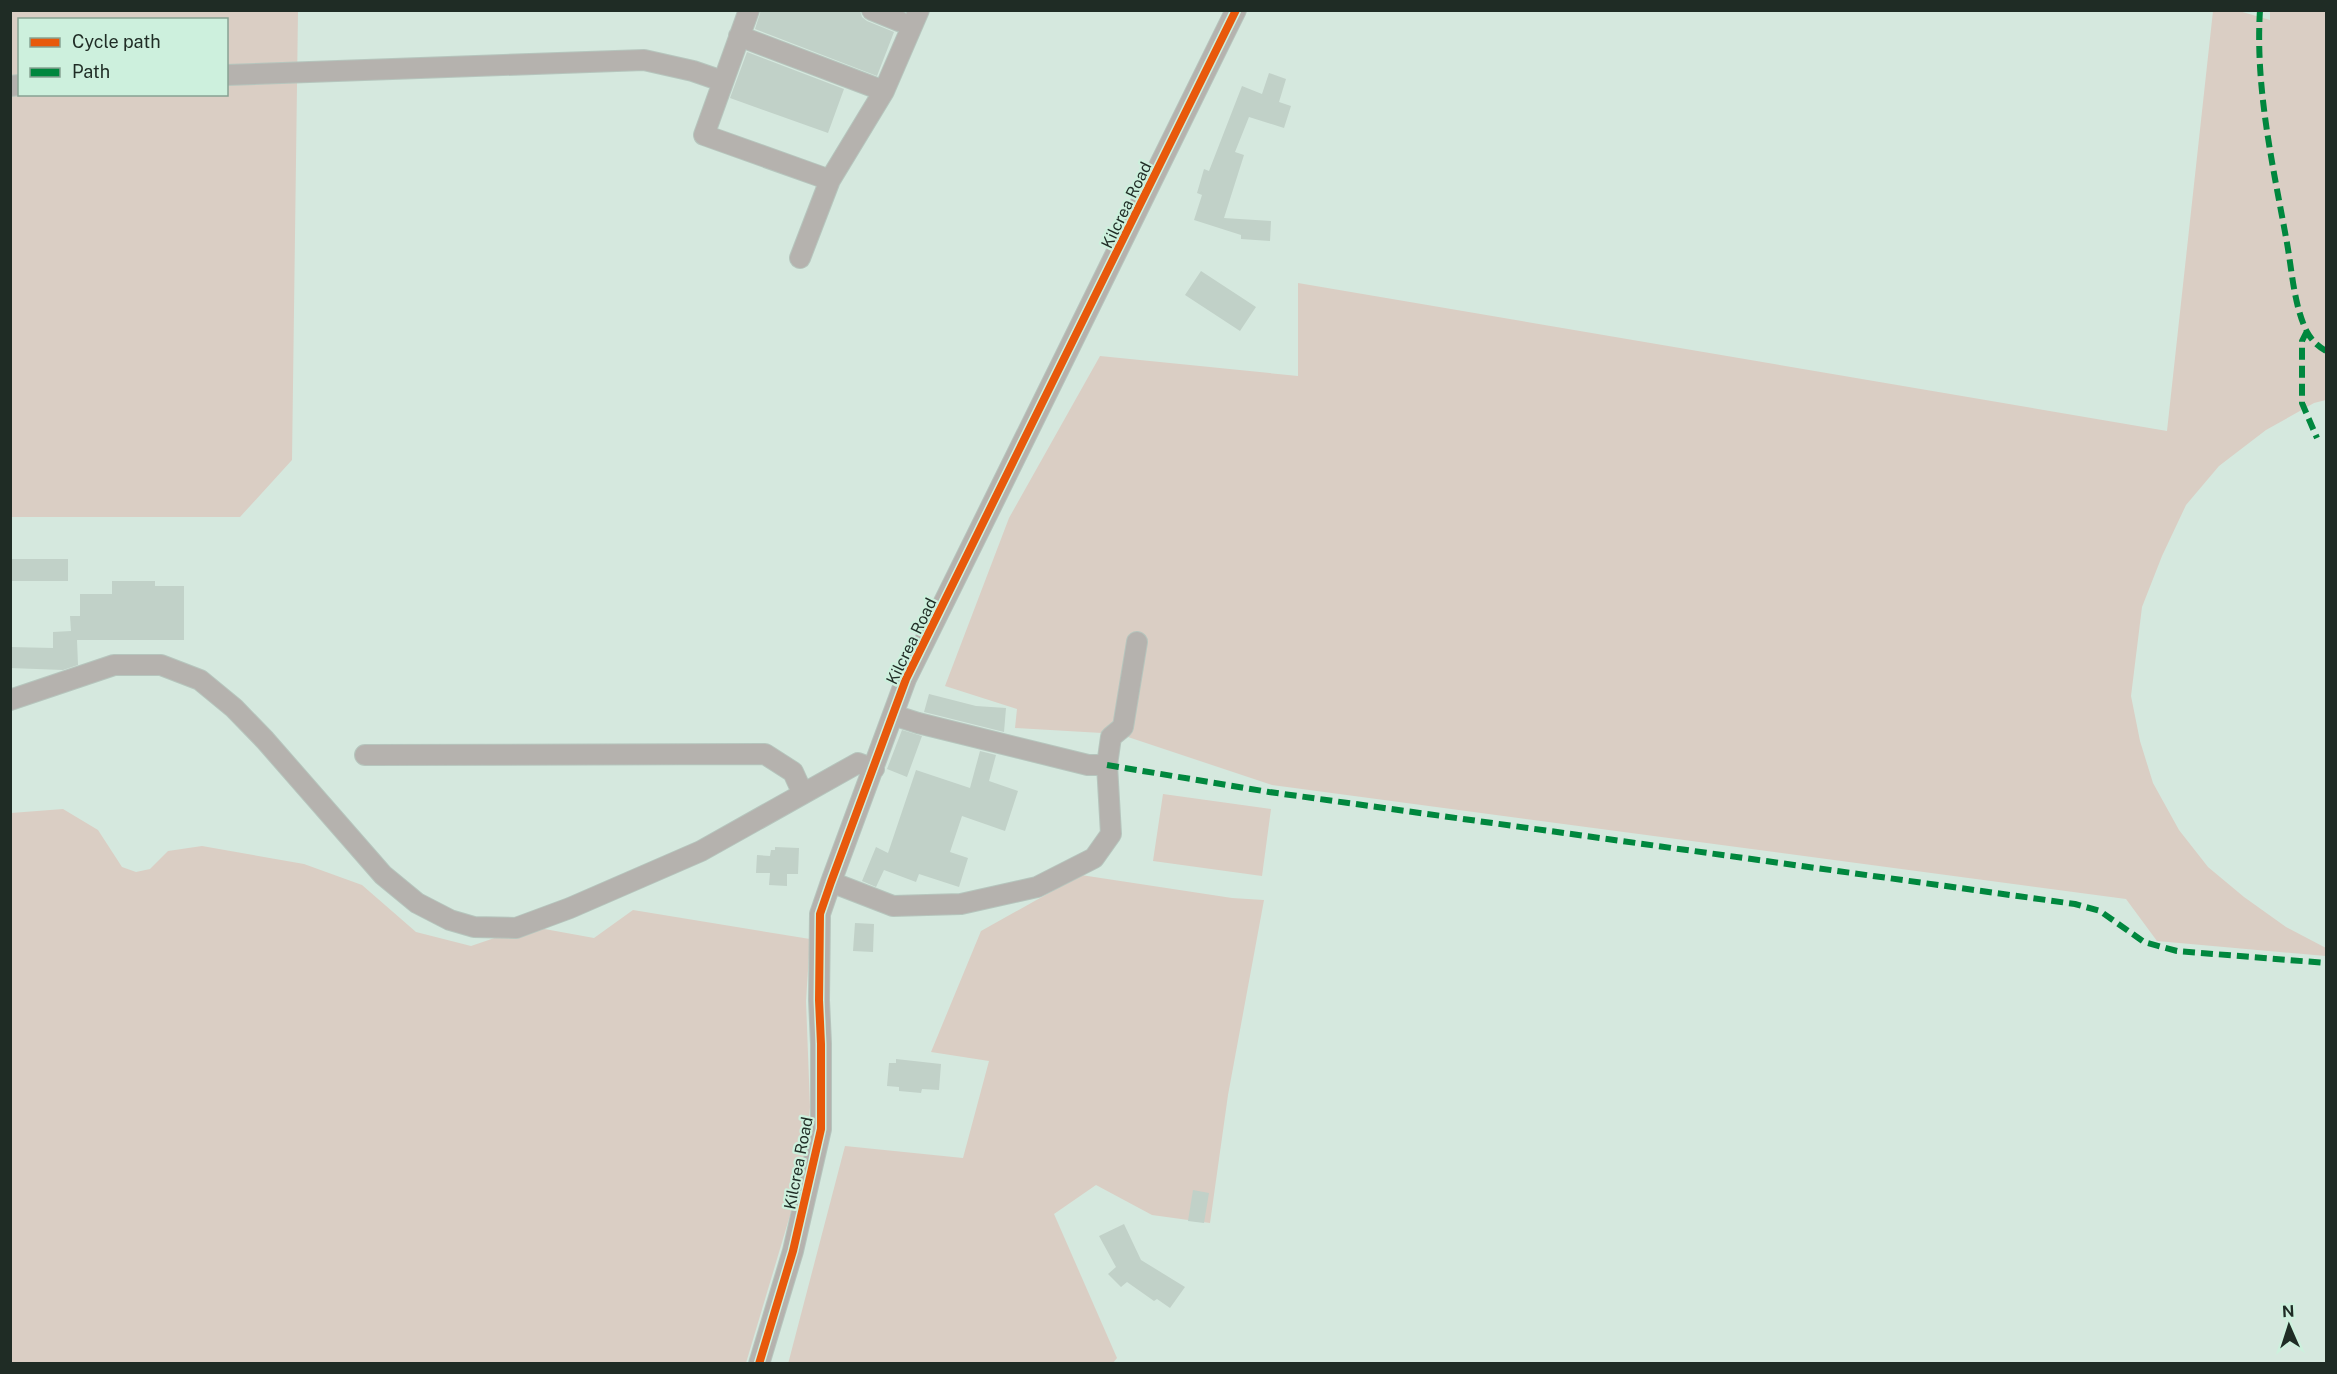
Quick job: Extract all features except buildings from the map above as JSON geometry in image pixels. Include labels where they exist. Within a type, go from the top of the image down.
[{"type":"street","points":[[749,10],[704,135],[830,180]]},
{"type":"street","points":[[873,10],[899,21]]},
{"type":"street","points":[[800,258],[830,180],[884,91],[919,10]]},
{"type":"street","name":"Kilcrea Road","points":[[759,1364],[793,1251],[821,1129],[820,914],[831,882],[906,679],[1236,10]]},
{"type":"street","points":[[739,36],[884,91]]},
{"type":"street","points":[[228,75],[644,60],[693,70],[722,81]]},
{"type":"street","points":[[831,882],[893,906],[961,904],[1037,887],[1094,858],[1111,834],[1107,765],[1111,737],[1123,727],[1137,642]]},
{"type":"street","points":[[10,700],[114,665],[161,665],[200,680],[234,708],[266,740],[383,875],[417,903],[450,920],[474,927],[516,928],[570,908],[701,851],[858,763],[874,769]]},
{"type":"street","points":[[893,715],[1088,765],[1107,765]]},
{"type":"street","points":[[365,755],[765,754],[793,772],[803,794]]},
{"type":"shaded area","points":[[11,11],[298,11],[292,460],[240,517],[11,517]]},
{"type":"shaded area","points":[[2213,11],[2239,11],[2270,20],[2270,11],[2326,11],[2326,400],[2314,403],[2266,430],[2219,466],[2186,505],[2162,556],[2142,607],[2131,696],[2140,741],[2153,783],[2179,830],[2208,867],[2244,897],[2286,927],[2326,948],[2326,956],[2157,941],[2126,899],[1272,785],[1119,734],[1015,728],[1017,709],[945,686],[1009,518],[1100,356],[1298,376],[1298,283],[2167,431]]},
{"type":"shaded area","points":[[1163,794],[1271,809],[1262,876],[1153,861]]},
{"type":"shaded area","points":[[63,809],[98,830],[122,867],[136,872],[150,869],[168,851],[202,846],[304,864],[362,885],[416,932],[471,946],[512,932],[539,928],[594,938],[633,910],[810,939],[806,1001],[810,1107],[805,1165],[746,1363],[11,1364],[11,813]]},
{"type":"shaded area","points":[[1081,875],[1232,898],[1264,900],[1228,1095],[1210,1223],[1152,1215],[1096,1185],[1054,1214],[1117,1358],[1113,1363],[788,1364],[845,1146],[963,1158],[989,1061],[931,1052],[981,931]]},
{"type":"marked path","points":[[2260,10],[2259,39],[2263,98],[2294,288],[2307,332],[2315,343],[2326,351]]},
{"type":"marked path","points":[[2307,331],[2302,341],[2302,403],[2317,438]]},
{"type":"marked path","points":[[1107,765],[1269,792],[2075,904],[2100,911],[2144,942],[2177,951],[2326,963]]},
{"type":"cycle path","points":[[759,1364],[793,1251],[821,1129],[820,914],[831,882],[906,679],[1236,10]]}]
